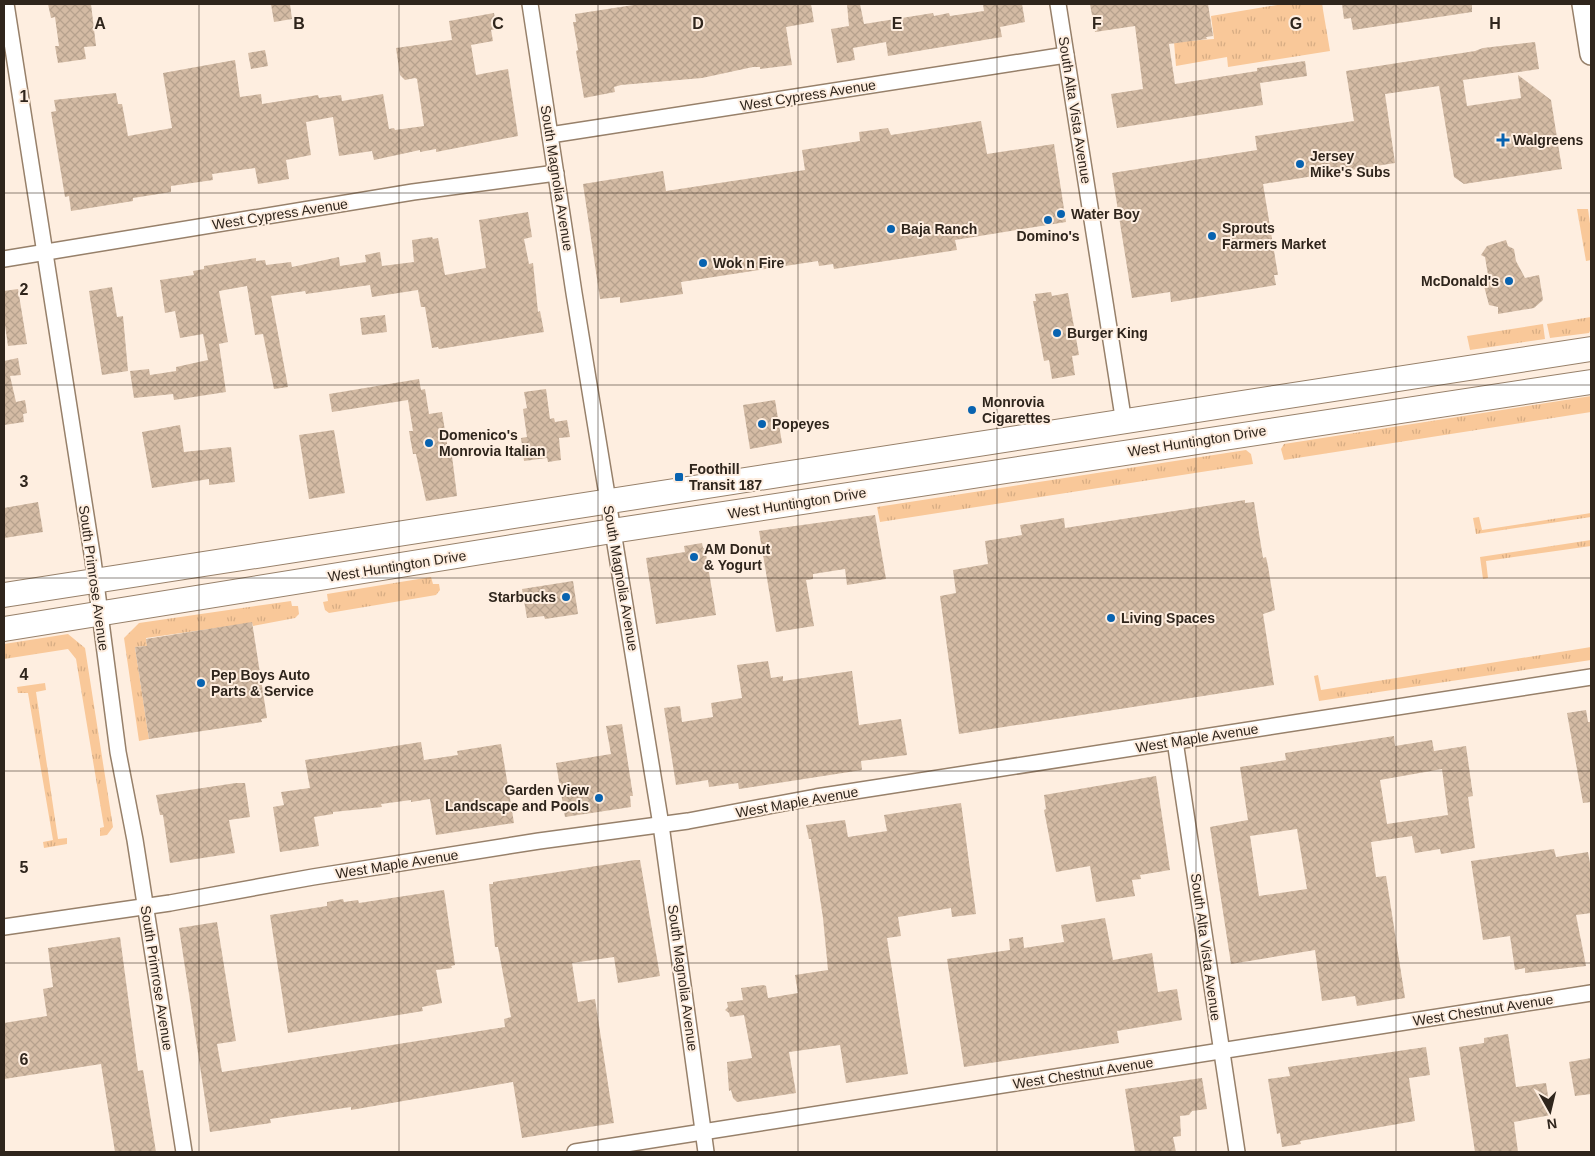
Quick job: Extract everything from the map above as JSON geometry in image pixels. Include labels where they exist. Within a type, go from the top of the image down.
[{"type":"main road","points":[[4,595],[607,500],[1124,423],[1591,349]]},
{"type":"main road","name":"West Huntington Drive","points":[[4,630],[612,531],[1591,382]]},
{"type":"main road","points":[[1211,439],[1225,426],[1244,419],[1308,409],[1316,400],[1318,392]]},
{"type":"main road","points":[[1020,469],[1045,453],[1108,443],[1124,423]]},
{"type":"street","name":"South Primrose Avenue","points":[[6,4],[96,581],[118,752],[136,840],[184,1152]]},
{"type":"street","name":"South Magnolia Avenue","points":[[530,4],[607,500],[661,825],[706,1152]]},
{"type":"street","name":"South Alta Vista Avenue","points":[[1058,4],[1124,423]]},
{"type":"street","points":[[1582,4],[1591,54]]},
{"type":"street","name":"West Cypress Avenue","points":[[550,135],[1066,55]]},
{"type":"street","name":"West Cypress Avenue","points":[[4,259],[46,254],[413,192],[556,173]]},
{"type":"street","name":"West Maple Avenue","points":[[4,927],[145,906],[539,841],[661,825],[816,797],[1591,678]]},
{"type":"street","name":"South Alta Vista Avenue","points":[[1175,741],[1237,1152]]},
{"type":"street","name":"West Chestnut Avenue","points":[[575,1152],[1591,993]]},
{"type":"green space","points":[[1283,4],[1322,4],[1330,51],[1228,67],[1227,57],[1176,66],[1174,42],[1214,39],[1211,16]]},
{"type":"green space","points":[[1577,209],[1588,209],[1591,231],[1591,260],[1586,261]]},
{"type":"green space","points":[[1591,317],[1589,333],[1550,338],[1547,324]]},
{"type":"green space","points":[[1543,324],[1545,339],[1470,350],[1467,336]]},
{"type":"green space","points":[[1591,396],[1591,412],[1284,460],[1281,449],[1284,444]]},
{"type":"green space","points":[[1246,450],[1251,454],[1253,464],[880,522],[877,507]]},
{"type":"green space","points":[[1591,513],[1591,517],[1476,534],[1473,518],[1479,517],[1482,530]]},
{"type":"green space","points":[[1591,540],[1591,546],[1486,561],[1488,578],[1483,579],[1480,557]]},
{"type":"green space","points":[[431,577],[433,584],[439,584],[440,590],[436,595],[329,613],[325,610],[323,602],[328,601],[327,594]]},
{"type":"green space","points":[[291,601],[292,606],[298,606],[299,614],[295,618],[253,626],[252,623],[146,638],[147,646],[135,647],[149,739],[139,741],[124,638],[139,623]]},
{"type":"green space","points":[[68,634],[85,648],[113,827],[107,835],[100,836],[100,828],[104,827],[76,659],[68,649],[4,659],[4,644]]},
{"type":"green space","points":[[1591,647],[1591,660],[1319,701],[1314,676],[1318,675],[1321,690]]},
{"type":"green space","points":[[45,683],[46,690],[36,692],[58,839],[67,838],[67,844],[44,848],[43,842],[53,840],[28,693],[18,693],[17,687]]},
{"type":"building","points":[[48,4],[91,4],[96,46],[84,47],[86,59],[58,63],[55,46],[59,46],[55,17],[51,18]]},
{"type":"building","points":[[271,4],[290,4],[292,19],[274,22]]},
{"type":"building","points":[[640,4],[811,4],[814,22],[786,27],[792,65],[760,69],[760,67],[753,67],[702,78],[621,85],[614,87],[615,92],[584,98],[576,51],[578,50],[573,22],[576,22],[575,14]]},
{"type":"building","points":[[847,4],[860,4],[864,24],[933,13],[934,16],[949,13],[950,16],[984,11],[983,4],[1022,4],[1025,22],[1000,27],[1002,37],[888,56],[886,42],[853,48],[855,60],[837,63],[831,29],[849,26]]},
{"type":"building","points":[[1090,4],[1208,4],[1213,36],[1206,37],[1207,39],[1169,44],[1175,84],[1305,61],[1307,76],[1260,83],[1263,105],[1117,128],[1111,94],[1143,89],[1135,26],[1095,32]]},
{"type":"building","points":[[1342,4],[1472,4],[1472,12],[1353,30],[1351,18],[1344,19]]},
{"type":"building","points":[[494,13],[497,29],[491,30],[493,41],[471,45],[476,75],[508,69],[518,136],[436,152],[436,149],[420,152],[420,150],[374,160],[372,151],[339,156],[333,117],[306,122],[311,155],[286,160],[289,179],[258,184],[255,168],[212,174],[213,180],[171,186],[171,192],[133,198],[133,201],[71,211],[69,196],[65,197],[51,112],[56,111],[54,100],[116,93],[118,104],[122,104],[128,136],[172,128],[163,73],[235,60],[240,97],[261,94],[262,104],[318,95],[319,98],[341,95],[342,101],[383,94],[389,129],[394,128],[395,130],[424,126],[417,79],[405,80],[400,75],[396,48],[452,40],[449,21]]},
{"type":"building","points":[[1535,42],[1539,69],[1463,80],[1467,106],[1521,98],[1518,75],[1551,100],[1562,169],[1464,184],[1454,177],[1439,86],[1385,94],[1395,163],[1263,184],[1278,275],[1274,275],[1276,285],[1171,302],[1170,292],[1132,298],[1112,173],[1257,150],[1255,136],[1354,121],[1346,71],[1475,51],[1483,48]]},
{"type":"building","points":[[265,50],[268,66],[251,69],[248,53]]},
{"type":"building","points":[[981,121],[987,154],[1054,144],[1066,222],[955,240],[957,250],[834,269],[833,264],[819,266],[818,261],[681,282],[683,294],[620,303],[620,297],[600,299],[583,184],[663,171],[666,191],[805,170],[802,150],[860,141],[859,132],[888,128],[891,135]]},
{"type":"building","points":[[528,212],[532,237],[524,239],[529,264],[533,263],[538,312],[540,311],[544,332],[439,349],[438,347],[432,348],[425,307],[421,307],[418,290],[372,297],[370,285],[306,294],[305,291],[271,296],[288,387],[274,389],[263,334],[255,335],[247,286],[219,291],[228,342],[219,344],[226,392],[174,400],[173,394],[134,398],[130,371],[149,369],[150,375],[176,371],[176,367],[208,360],[203,334],[180,338],[175,311],[165,313],[160,280],[194,275],[193,271],[204,269],[204,266],[256,258],[256,261],[265,260],[266,265],[291,262],[292,267],[339,257],[340,266],[366,262],[365,255],[380,252],[382,266],[414,262],[412,240],[432,237],[433,239],[438,238],[445,275],[486,268],[479,220]]},
{"type":"building","points":[[1506,240],[1508,246],[1514,249],[1516,261],[1525,278],[1539,275],[1543,300],[1534,308],[1498,314],[1498,307],[1489,305],[1484,286],[1488,275],[1485,257],[1481,255],[1487,246]]},
{"type":"building","points":[[112,287],[117,317],[123,316],[128,371],[102,375],[89,291]]},
{"type":"building","points":[[18,289],[27,344],[8,346],[4,318],[4,291]]},
{"type":"building","points":[[1051,292],[1052,296],[1068,293],[1079,355],[1072,356],[1075,375],[1052,379],[1049,360],[1044,361],[1033,301],[1036,301],[1035,294]]},
{"type":"building","points":[[385,315],[387,332],[362,335],[360,318]]},
{"type":"building","points":[[18,358],[21,375],[10,376],[16,402],[25,400],[27,413],[23,414],[24,422],[4,425],[4,361]]},
{"type":"building","name":"Domenico's Monrovia Italian","points":[[419,379],[421,390],[425,389],[429,414],[442,412],[449,456],[452,456],[457,496],[426,501],[416,454],[413,454],[409,431],[413,431],[408,400],[332,412],[329,394]]},
{"type":"building","points":[[546,389],[550,419],[554,418],[555,422],[567,420],[570,437],[559,438],[561,460],[548,462],[547,458],[524,461],[521,438],[527,437],[523,409],[527,408],[524,392]]},
{"type":"building","points":[[775,400],[782,443],[750,449],[743,405]]},
{"type":"building","points":[[180,425],[184,452],[231,447],[235,482],[209,485],[209,479],[152,488],[142,432]]},
{"type":"building","points":[[334,430],[345,493],[309,499],[299,435]]},
{"type":"building","points":[[1245,500],[1245,503],[1254,502],[1263,558],[1266,557],[1275,610],[1263,614],[1274,685],[959,734],[940,596],[956,593],[953,570],[988,564],[985,541],[1022,535],[1020,525],[1064,518],[1065,528]]},
{"type":"building","points":[[38,502],[43,532],[4,538],[4,508]]},
{"type":"building","points":[[875,515],[886,579],[847,585],[845,569],[813,574],[813,579],[806,580],[814,626],[776,632],[759,531]]},
{"type":"building","points":[[702,543],[703,548],[705,548],[716,615],[656,624],[646,558],[685,552],[684,546]]},
{"type":"building","points":[[573,581],[578,614],[545,619],[544,616],[527,618],[522,589]]},
{"type":"building","name":"Pep Boys Auto Parts & Service","points":[[252,622],[267,718],[261,719],[262,722],[149,739],[135,647],[147,646],[146,639]]},
{"type":"building","points":[[768,661],[771,678],[783,676],[783,681],[852,671],[859,725],[901,719],[907,755],[861,761],[862,770],[739,789],[738,783],[709,787],[708,780],[676,785],[664,708],[680,706],[682,722],[713,717],[711,703],[742,698],[737,665]]},
{"type":"building","points":[[1586,710],[1588,722],[1591,722],[1591,802],[1583,803],[1567,713]]},
{"type":"building","points":[[622,724],[633,796],[630,796],[631,807],[565,817],[556,763],[611,754],[606,726]]},
{"type":"building","points":[[1394,736],[1395,746],[1432,740],[1434,751],[1466,746],[1473,796],[1468,797],[1475,848],[1441,854],[1440,849],[1415,853],[1412,836],[1371,842],[1376,877],[1386,876],[1405,998],[1357,1006],[1355,996],[1322,1001],[1315,950],[1231,964],[1210,827],[1248,820],[1240,767],[1286,760],[1285,753]],"holes":[[[1442,769],[1448,815],[1387,824],[1380,780]],[[1297,829],[1307,889],[1259,896],[1250,836]]]},
{"type":"building","points":[[421,742],[424,760],[458,755],[457,751],[501,744],[514,823],[436,835],[430,799],[411,802],[411,800],[381,804],[382,807],[333,812],[333,814],[314,817],[319,846],[280,852],[273,807],[284,805],[281,792],[310,788],[305,760]]},
{"type":"building","points":[[1156,776],[1170,870],[1140,875],[1141,879],[1132,880],[1135,896],[1096,902],[1090,866],[1056,872],[1044,810],[1046,809],[1044,795]]},
{"type":"building","points":[[245,783],[250,817],[229,820],[235,853],[170,863],[163,815],[160,815],[156,795]]},
{"type":"building","points":[[961,803],[976,914],[952,917],[951,908],[898,917],[901,936],[887,938],[908,1074],[846,1083],[840,1045],[789,1052],[796,1093],[737,1102],[733,1098],[731,1090],[729,1091],[727,1062],[752,1058],[744,1015],[730,1017],[729,1013],[725,1010],[728,1007],[727,1002],[743,1000],[741,988],[763,985],[766,986],[768,998],[798,993],[795,975],[828,970],[823,918],[811,839],[809,839],[806,825],[845,820],[848,837],[887,831],[884,815]]},
{"type":"building","points":[[1554,849],[1556,857],[1588,852],[1591,869],[1591,913],[1576,915],[1586,966],[1525,973],[1525,968],[1515,970],[1510,936],[1483,940],[1471,861]]},
{"type":"building","points":[[640,860],[660,976],[618,983],[614,957],[572,963],[578,1002],[595,999],[614,1123],[522,1138],[513,1082],[351,1110],[351,1107],[270,1119],[271,1123],[210,1132],[179,928],[217,922],[236,1041],[217,1044],[222,1072],[505,1027],[504,1019],[511,1017],[498,947],[495,947],[489,884]]},
{"type":"building","points":[[444,890],[455,965],[451,966],[452,968],[436,970],[442,1003],[422,1007],[423,1011],[288,1033],[270,915],[327,906],[327,902],[343,899],[344,902],[358,900],[359,903]]},
{"type":"building","points":[[1105,918],[1113,960],[1152,953],[1158,992],[1177,989],[1182,1020],[1117,1031],[1119,1043],[964,1067],[947,959],[1010,950],[1009,939],[1023,937],[1024,948],[1064,942],[1061,925]]},
{"type":"building","points":[[120,937],[138,1071],[143,1070],[156,1152],[115,1152],[101,1064],[4,1079],[4,1023],[47,1016],[43,989],[53,987],[48,948]]},
{"type":"building","points":[[1508,1034],[1516,1087],[1546,1083],[1551,1115],[1514,1122],[1518,1152],[1475,1152],[1459,1047],[1484,1043],[1484,1038]]},
{"type":"building","points":[[1426,1047],[1430,1075],[1409,1078],[1415,1121],[1300,1141],[1301,1144],[1282,1147],[1280,1133],[1277,1134],[1268,1079],[1290,1076],[1288,1067]]},
{"type":"building","points":[[1591,1058],[1591,1094],[1575,1096],[1569,1062]]},
{"type":"building","points":[[1202,1078],[1207,1109],[1192,1111],[1189,1115],[1180,1116],[1181,1136],[1173,1137],[1176,1152],[1135,1152],[1125,1089]]},
{"type":"place","name":"Walgreens","points":[[1503,140]]},
{"type":"place","name":"Jersey Mike's Subs","points":[[1300,164]]},
{"type":"place","name":"Water Boy","points":[[1061,214]]},
{"type":"place","name":"Domino's","points":[[1048,220]]},
{"type":"place","name":"Baja Ranch","points":[[891,229]]},
{"type":"place","name":"Sprouts Farmers Market","points":[[1212,236]]},
{"type":"place","name":"Wok n Fire","points":[[703,263]]},
{"type":"place","name":"McDonald's","points":[[1509,281]]},
{"type":"place","name":"Burger King","points":[[1057,333]]},
{"type":"place","name":"Monrovia Cigarettes","points":[[972,410]]},
{"type":"place","name":"Popeyes","points":[[762,424]]},
{"type":"place","name":"Domenico's Monrovia Italian","points":[[429,443]]},
{"type":"place","name":"Foothill Transit 187","points":[[679,477]]},
{"type":"place","name":"AM Donut & Yogurt","points":[[694,557]]},
{"type":"place","name":"Starbucks","points":[[566,597]]},
{"type":"place","name":"Living Spaces","points":[[1111,618]]},
{"type":"place","name":"Pep Boys Auto Parts & Service","points":[[201,683]]},
{"type":"place","name":"Garden View Landscape and Pools","points":[[599,798]]}]
